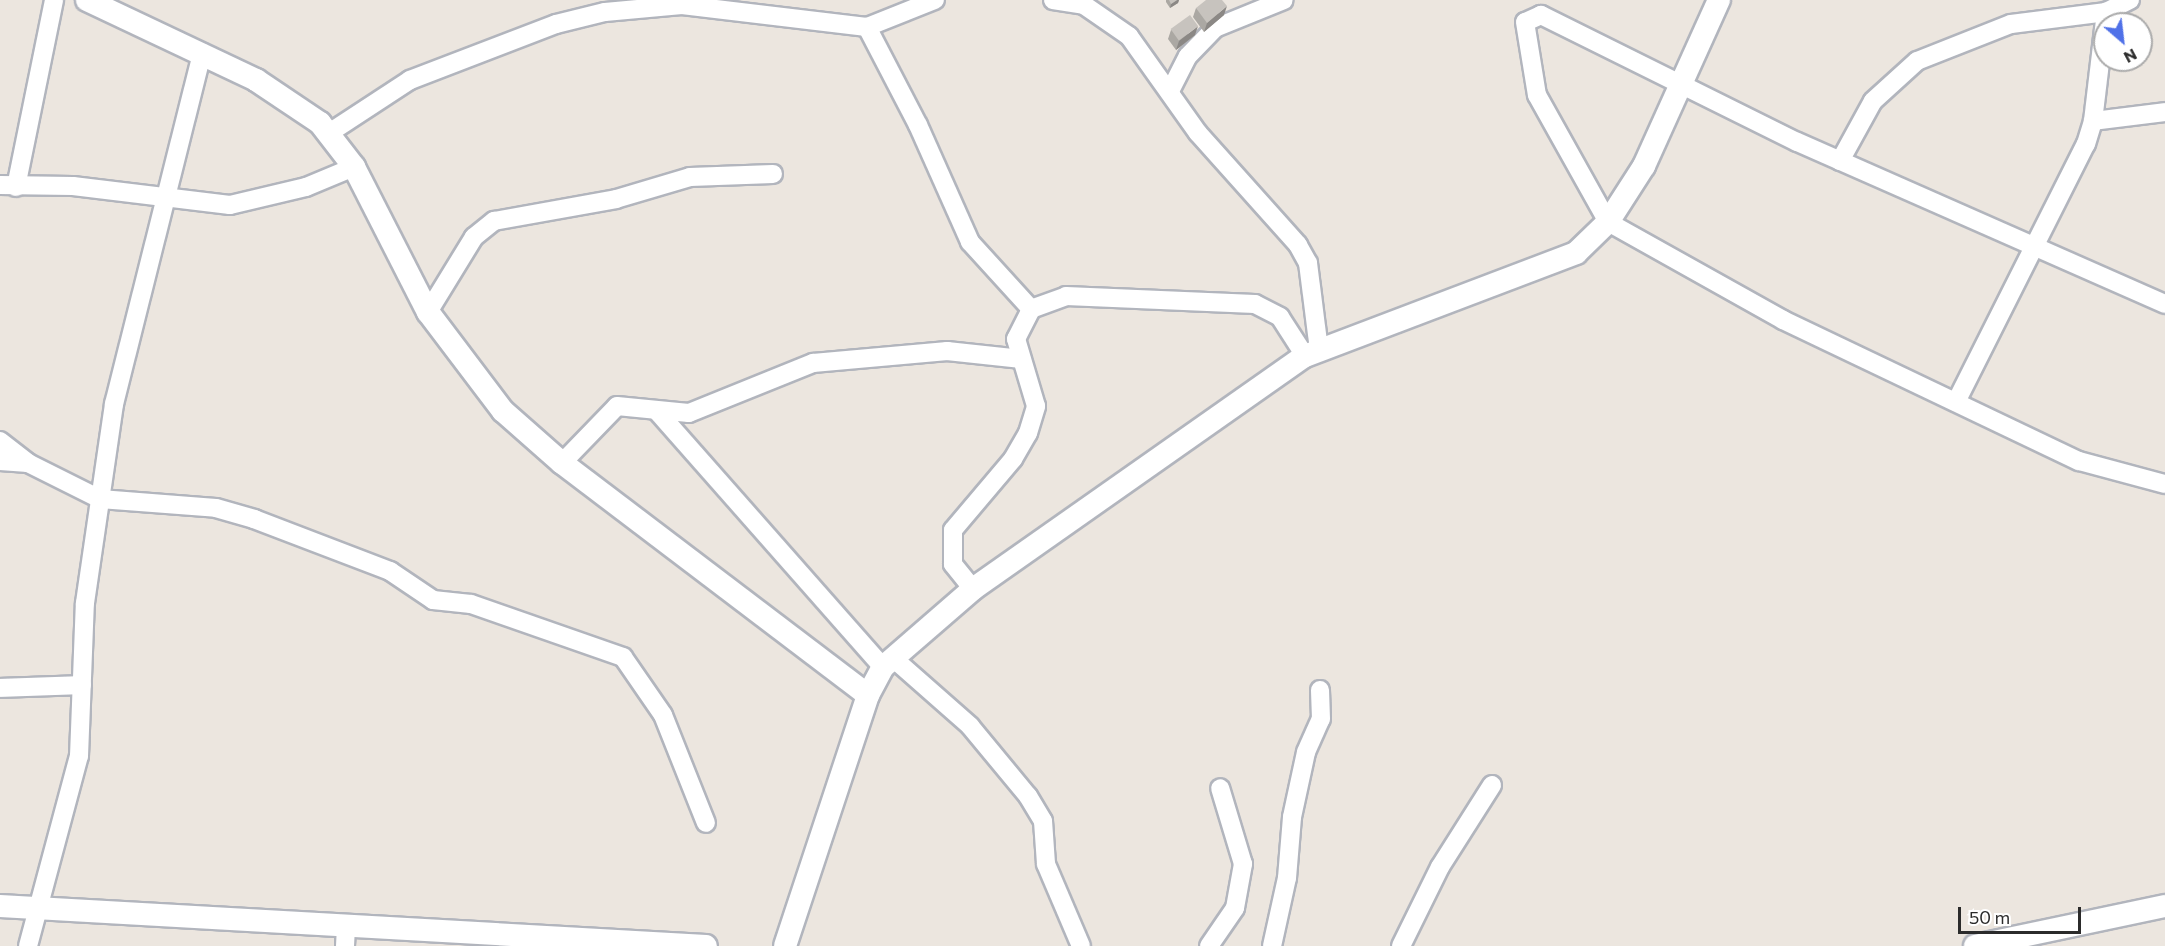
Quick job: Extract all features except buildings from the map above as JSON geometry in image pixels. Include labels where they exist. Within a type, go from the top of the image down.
[{"type":"street","points":[[54,0],[8,186],[117,190],[161,201],[250,202],[354,167]]},
{"type":"street","points":[[87,0],[201,52],[291,100],[329,133],[354,167],[428,312],[481,387],[562,463],[868,695]]},
{"type":"street","points":[[329,133],[410,80],[556,24],[605,12],[682,5],[867,27],[934,1],[954,0]]},
{"type":"street","points":[[1053,0],[1084,5],[1119,26],[1170,91],[1198,133],[1305,255],[1312,353]]},
{"type":"street","points":[[1170,91],[1188,56],[1215,28],[1284,0]]},
{"type":"street","points":[[785,946],[868,695],[888,663],[973,588],[1312,353],[1556,264],[1608,222],[1653,150],[1680,82],[1719,0]]},
{"type":"street","points":[[2106,12],[2130,0]]},
{"type":"street","points":[[1840,161],[1873,101],[1917,61],[2012,24],[2093,14]]},
{"type":"street","points":[[2165,304],[2029,248],[1840,161],[1541,15],[1525,22],[1541,103],[1608,222],[1783,320],[2079,461],[2165,484]]},
{"type":"street","points":[[867,27],[918,125],[970,242],[1031,309]]},
{"type":"street","points":[[28,946],[35,909],[54,863],[79,756],[85,603],[114,404],[161,201],[201,52]]},
{"type":"street","points":[[1956,402],[2006,307],[2029,248],[2094,121],[2099,72]]},
{"type":"street","points":[[2094,121],[2165,112]]},
{"type":"street","points":[[428,312],[474,237],[494,221],[616,199],[690,177],[773,174]]},
{"type":"street","points":[[973,588],[953,564],[953,530],[1013,459],[1028,433],[1036,406],[1016,339],[1031,309],[1066,296],[1255,304],[1280,317],[1312,353]]},
{"type":"street","points":[[562,463],[617,406],[689,413],[813,363],[947,351],[1022,359]]},
{"type":"street","points":[[657,411],[888,663],[970,726],[1028,796],[1043,821],[1046,864],[1081,946]]},
{"type":"street","points":[[0,441],[28,463],[100,499],[216,508],[254,519],[390,570],[433,600],[471,604],[623,657],[663,715],[706,823]]},
{"type":"street","points":[[0,461],[28,463]]},
{"type":"street","points":[[0,688],[82,685]]},
{"type":"street","points":[[1272,946],[1287,878],[1292,817],[1306,753],[1321,719],[1320,690]]},
{"type":"street","points":[[1401,946],[1440,867],[1492,785]]},
{"type":"street","points":[[1209,946],[1235,908],[1244,864],[1220,788]]},
{"type":"street","points":[[0,906],[345,936],[706,946]]},
{"type":"street","points":[[1975,946],[2165,906]]}]
